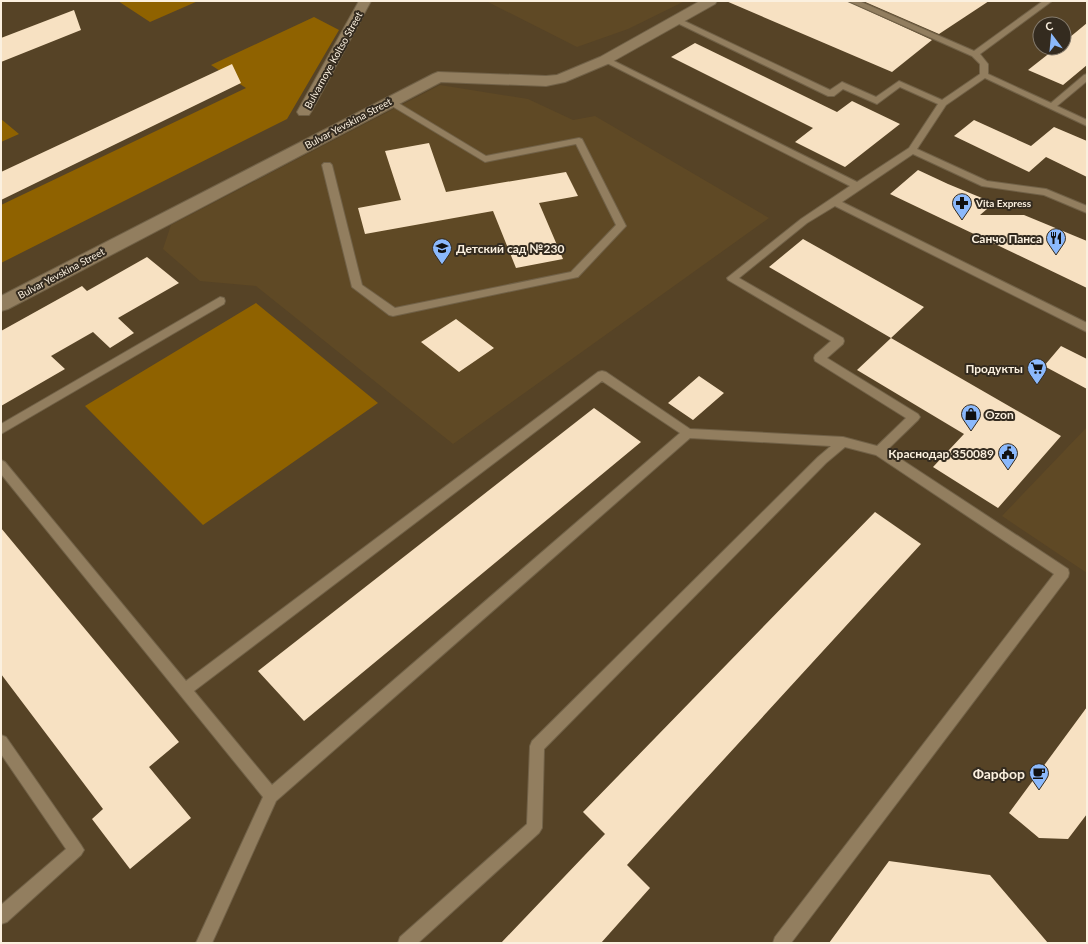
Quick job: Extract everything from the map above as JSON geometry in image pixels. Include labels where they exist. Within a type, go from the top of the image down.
[{"type":"street","name":"Bulvarnoye Koltso Street","points":[[304,112],[363,4],[377,1]]},
{"type":"street","name":"Bulvar Yevskina Street","points":[[1,304],[438,77],[546,81],[560,79],[605,60],[710,1]]},
{"type":"lane","points":[[852,1],[975,54],[984,64],[984,75]]},
{"type":"lane","points":[[975,54],[1048,1]]},
{"type":"lane","points":[[675,20],[831,94],[842,85],[877,101],[899,84],[943,103]]},
{"type":"lane","points":[[605,60],[857,186]]},
{"type":"lane","points":[[879,451],[914,417],[819,358],[839,341],[732,278],[804,221],[912,150],[943,103],[984,75]]},
{"type":"lane","points":[[984,75],[1087,123]]},
{"type":"lane","points":[[1051,107],[1087,77]]},
{"type":"lane","points":[[327,164],[357,287],[393,312],[574,275],[621,226],[579,141],[484,158],[390,101]]},
{"type":"lane","points":[[912,150],[985,184],[1046,192],[1087,210]]},
{"type":"lane","points":[[834,202],[1087,328]]},
{"type":"lane","points":[[1,430],[220,301]]},
{"type":"lane","points":[[184,690],[602,375],[688,433],[843,442],[879,451],[1063,573],[781,943]]},
{"type":"lane","points":[[204,943],[271,796],[688,433]]},
{"type":"lane","points":[[406,943],[534,828],[537,746],[822,460],[843,442]]},
{"type":"lane","points":[[1,465],[271,796]]},
{"type":"lane","points":[[1,742],[76,850],[1,916]]},
{"type":"shaded area","points":[[118,1],[198,1],[150,22]]},
{"type":"shaded area","points":[[486,1],[685,1],[628,29],[577,47]]},
{"type":"shaded area","points":[[314,17],[339,30],[287,119],[1,263],[1,205],[246,88],[211,65]]},
{"type":"shaded area","name":"Детский сад №230","points":[[440,85],[528,99],[573,120],[595,116],[769,218],[453,444],[256,286],[200,281],[163,249],[171,225]]},
{"type":"shaded area","points":[[1,119],[19,134],[1,142]]},
{"type":"shaded area","points":[[256,303],[378,403],[203,525],[85,406]]},
{"type":"shaded area","points":[[1087,427],[1087,573],[1002,516]]},
{"type":"building","points":[[726,1],[847,1],[932,40],[892,72]]},
{"type":"building","points":[[863,1],[989,1],[939,34]]},
{"type":"building","points":[[74,10],[81,30],[1,62],[1,38]]},
{"type":"building","points":[[1087,23],[1087,65],[1063,85],[1028,70],[1046,56],[1072,56],[1072,35]]},
{"type":"building","points":[[695,43],[837,112],[852,101],[900,124],[845,167],[795,142],[813,128],[671,57]]},
{"type":"building","points":[[232,64],[241,83],[1,200],[1,172]]},
{"type":"building","points":[[974,120],[1031,146],[1054,127],[1087,141],[1087,177],[1046,157],[1029,172],[954,136]]},
{"type":"building","points":[[429,143],[446,192],[566,172],[578,196],[539,203],[563,259],[516,268],[493,211],[365,234],[358,208],[401,200],[385,151]]},
{"type":"building","points":[[918,170],[994,203],[980,215],[1024,215],[1087,241],[1087,288],[890,194]]},
{"type":"building","points":[[803,239],[924,307],[891,338],[769,267]]},
{"type":"building","points":[[147,257],[179,283],[118,318],[134,333],[110,348],[93,332],[51,356],[65,369],[1,406],[1,331],[82,286],[87,291]]},
{"type":"building","points":[[456,319],[494,348],[459,372],[421,342]]},
{"type":"building","points":[[891,338],[1061,436],[998,508],[933,467],[964,434],[857,370]]},
{"type":"building","points":[[1061,346],[1087,359],[1087,389],[1044,366]]},
{"type":"building","points":[[699,376],[724,393],[693,420],[668,403]]},
{"type":"building","points":[[594,408],[641,442],[304,721],[258,671]]},
{"type":"building","points":[[875,512],[921,544],[627,865],[650,888],[601,943],[501,943],[605,834],[583,812]]},
{"type":"building","points":[[1,528],[179,742],[149,767],[191,818],[130,869],[92,819],[103,809],[1,674]]},
{"type":"building","points":[[1087,707],[1087,814],[1068,839],[1039,838],[1009,813]]},
{"type":"building","points":[[889,861],[990,875],[1048,943],[829,943]]},
{"type":"place","name":"Vita Express","points":[[962,220]]},
{"type":"place","name":"Санчо Панса","points":[[1056,255]]},
{"type":"place","name":"Детский сад №230","points":[[442,265]]},
{"type":"place","name":"Продукты","points":[[1037,385]]},
{"type":"place","name":"Ozon","points":[[971,431]]},
{"type":"place","name":"Краснодар 350089","points":[[1008,470]]},
{"type":"place","name":"Фарфор","points":[[1039,790]]}]
